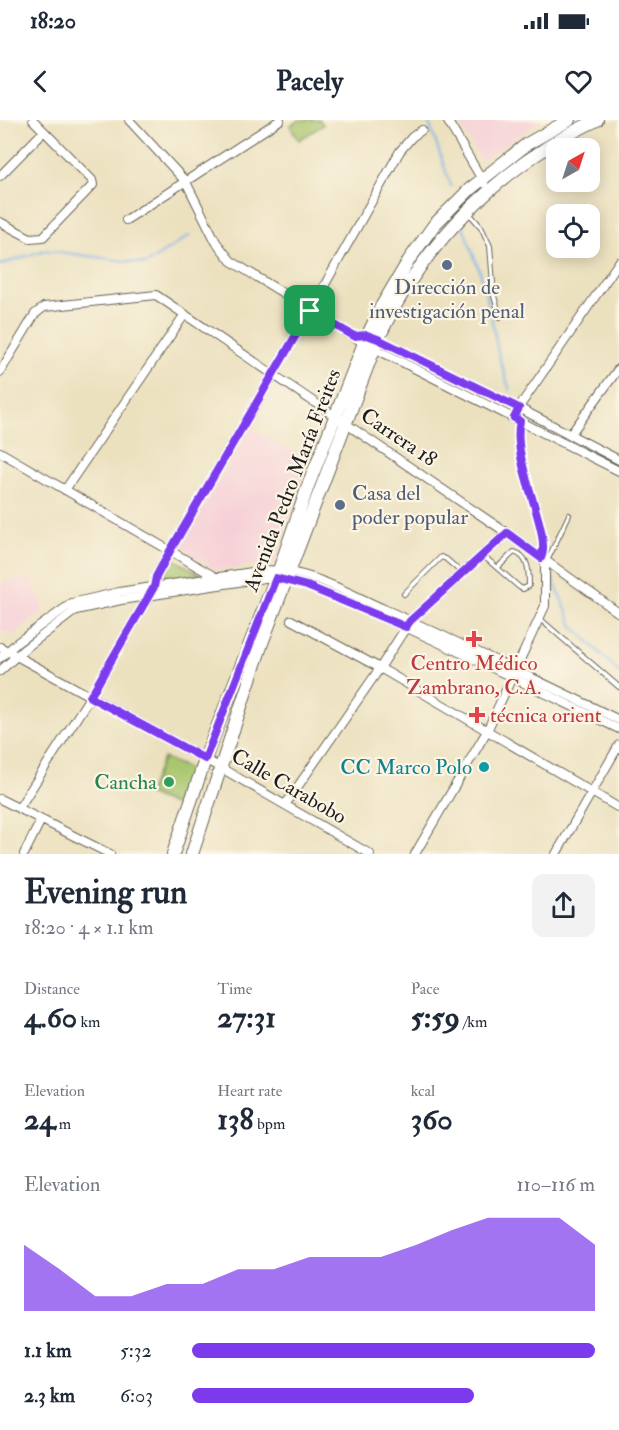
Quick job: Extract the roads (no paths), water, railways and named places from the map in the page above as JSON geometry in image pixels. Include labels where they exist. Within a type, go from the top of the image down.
[{"type":"street","points":[[0,222],[30,238],[43,237],[93,185],[92,180],[33,120]]},
{"type":"street","points":[[129,120],[186,182],[216,243],[231,261],[310,311],[619,471]]},
{"type":"street","points":[[126,220],[280,120]]},
{"type":"street","points":[[447,120],[490,191]]},
{"type":"street","name":"Avenida Pedro María Freites","points":[[192,854],[262,644],[308,486],[341,420],[367,340],[381,307],[408,260],[434,225],[482,179],[526,144],[569,120]]},
{"type":"street","name":"Avenida Pedro María Freites","points":[[367,340],[417,270],[467,210],[534,156],[571,132],[597,120]]},
{"type":"street","points":[[19,808],[90,697],[154,587],[156,577],[170,551],[274,374],[399,151],[422,130]]},
{"type":"street","points":[[0,176],[44,131]]},
{"type":"street","points":[[517,420],[519,408],[619,262]]},
{"type":"street","name":"Carrera 18","points":[[0,372],[35,314],[44,307],[156,295],[507,533],[619,613]]},
{"type":"street","points":[[65,490],[185,314]]},
{"type":"street","points":[[367,340],[519,408],[619,460]]},
{"type":"street","points":[[570,435],[619,368]]},
{"type":"street","points":[[0,452],[217,578],[223,585]]},
{"type":"street","points":[[285,805],[408,624],[507,533]]},
{"type":"street","points":[[415,854],[487,731],[540,618],[545,606],[544,560]]},
{"type":"street","points":[[0,658],[2,648],[72,603],[119,592],[270,569],[349,603],[408,624],[619,720]]},
{"type":"street","points":[[0,671],[76,610],[121,600],[283,575]]},
{"type":"street","name":"Avenida Pedro María Freites","points":[[173,854],[205,759],[283,575]]},
{"type":"street","points":[[291,620],[380,668],[619,808]]},
{"type":"street","name":"Calle Carabobo","points":[[2,648],[205,759],[370,854]]},
{"type":"street","points":[[514,674],[619,729]]},
{"type":"street","points":[[556,854],[619,745]]},
{"type":"street","points":[[0,799],[110,854]]},
{"type":"street","points":[[24,854],[41,820]]},
{"type":"lane","points":[[467,210],[481,227],[490,246],[494,296],[500,317]]},
{"type":"lane","points":[[517,420],[519,446],[542,534],[544,560]]},
{"type":"lane","points":[[544,560],[569,515]]},
{"type":"lane","points":[[483,555],[497,568],[519,587],[524,589],[529,586],[527,562],[522,554],[514,552],[497,568]]},
{"type":"lane","points":[[404,594],[441,557],[463,573]]},
{"type":"lane","points":[[540,618],[619,687]]},
{"type":"waterway","points":[[428,120],[451,186]]},
{"type":"waterway","points":[[462,224],[481,275],[499,357],[510,391]]},
{"type":"waterway","points":[[0,265],[45,250],[146,264],[190,235]]},
{"type":"waterway","points":[[550,573],[573,626],[619,672]]},
{"type":"place","name":"Dirección de investigación penal","points":[[447,265]]},
{"type":"place","name":"Casa del poder popular","points":[[340,505]]},
{"type":"place","name":"Centro Médico Zambrano, C.A.","points":[[474,639]]},
{"type":"place","name":"técnica orient","points":[[477,715]]},
{"type":"place","name":"CC Marco Polo","points":[[484,767]]},
{"type":"place","name":"Cancha","points":[[169,782]]}]
